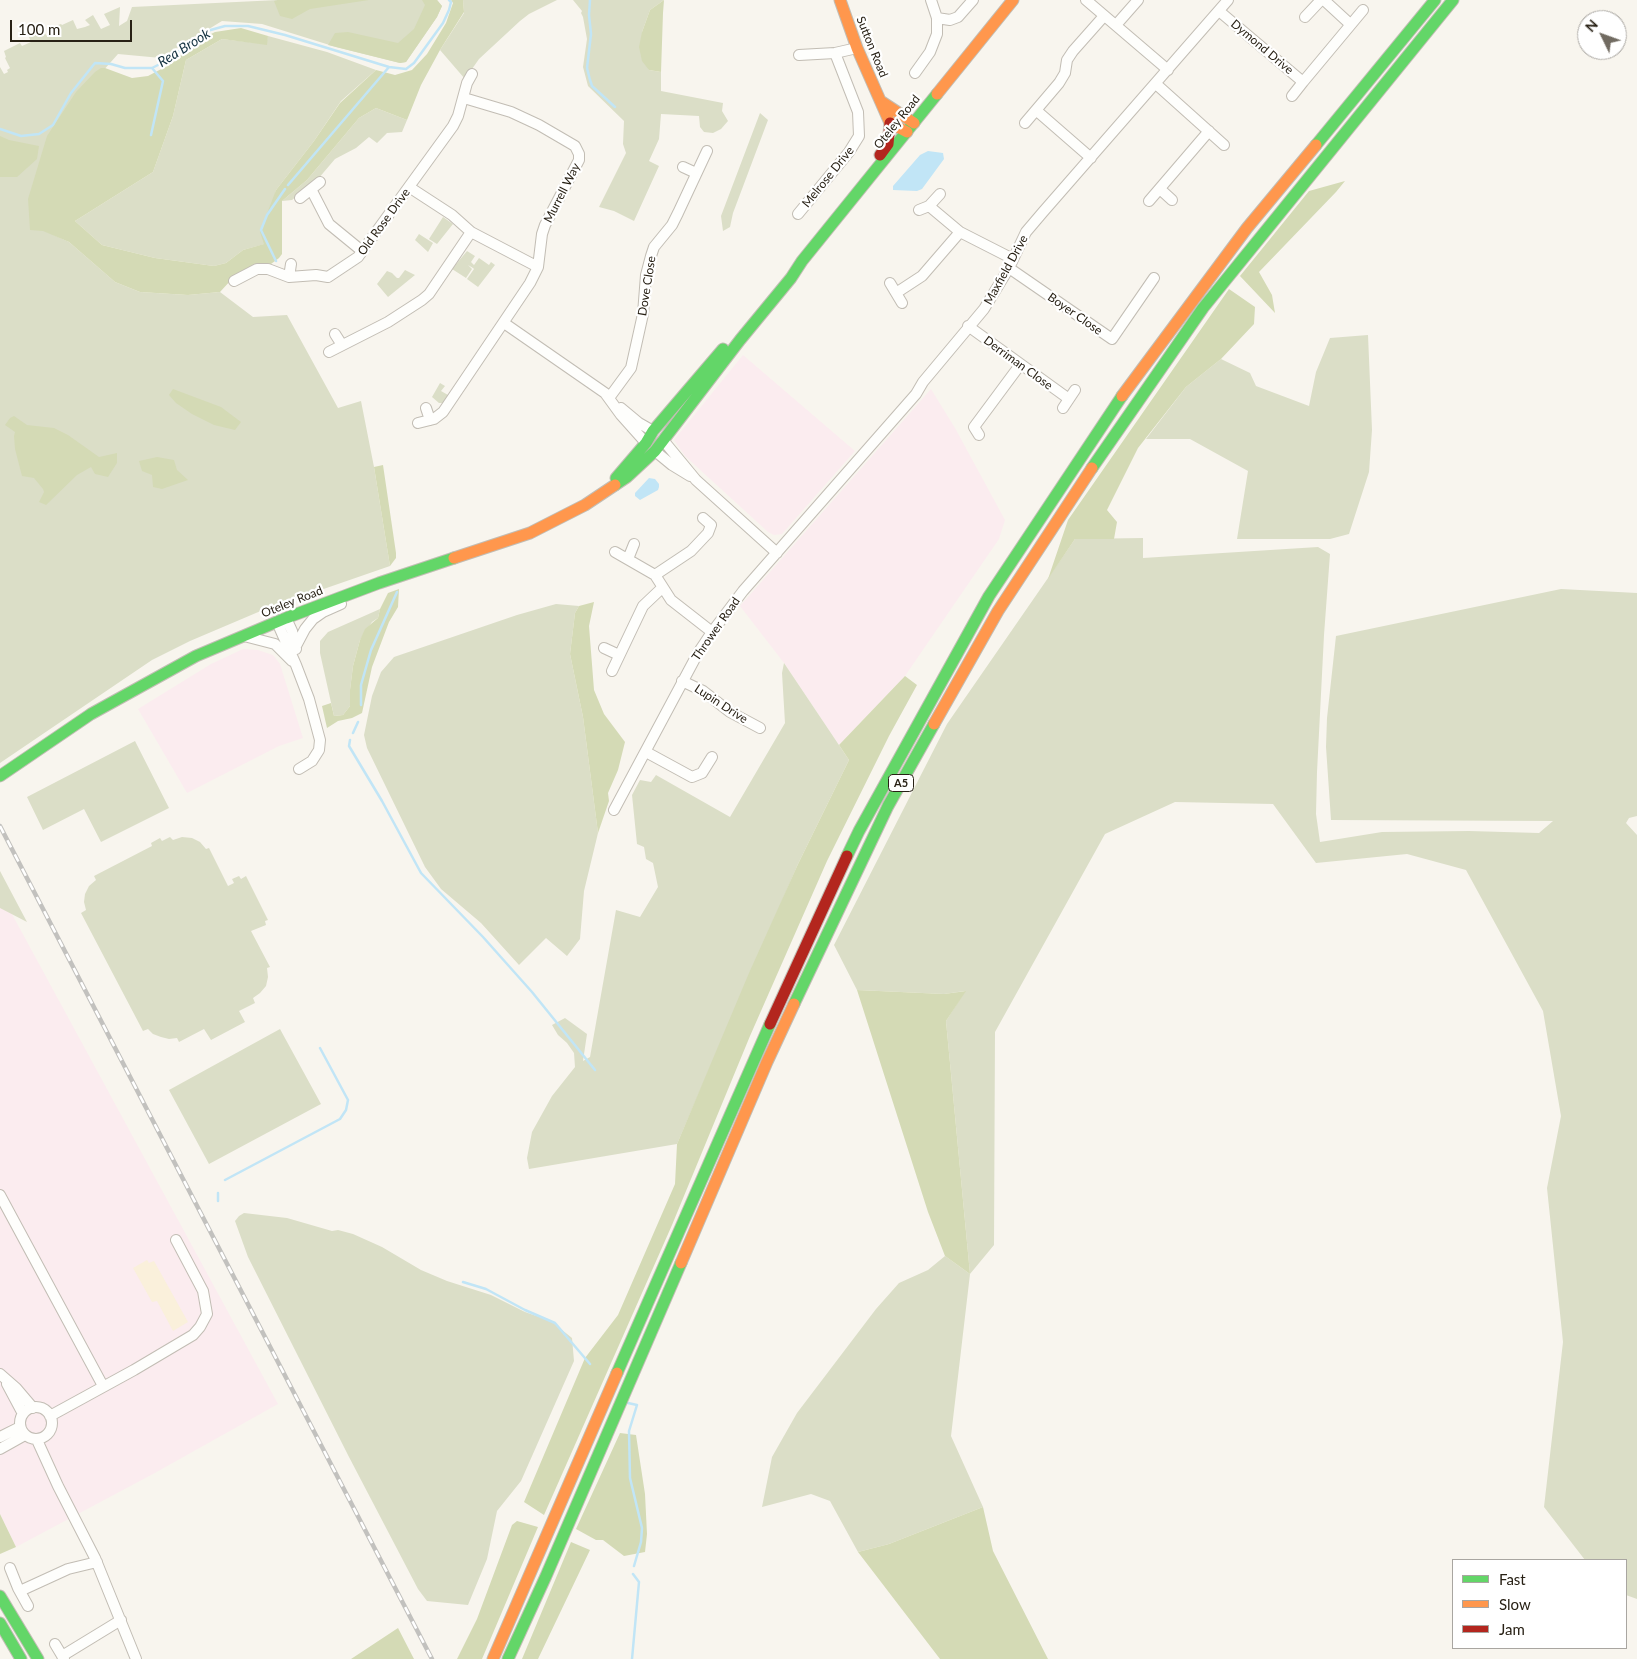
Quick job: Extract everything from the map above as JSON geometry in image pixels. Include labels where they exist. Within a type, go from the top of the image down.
[{"type":"main road","name":"Sutton Road","points":[[840,0],[857,48],[890,122]]},
{"type":"main road","name":"Oteley Road","points":[[0,776],[123,694],[196,656],[282,620],[379,583],[530,533],[589,503],[610,487],[619,474],[650,447],[663,440],[740,340],[791,278],[802,261],[1013,0]]},
{"type":"main road","name":"A5","points":[[493,1659],[756,1054],[859,831],[989,596],[1133,380],[1247,228],[1435,0]]},
{"type":"main road","name":"A5","points":[[508,1659],[546,1576],[767,1062],[888,806],[998,611],[1071,498],[1203,308],[1453,0]]},
{"type":"main road","name":"Sutton Road","points":[[882,102],[911,128]]},
{"type":"main road","points":[[890,122],[898,128],[911,128]]},
{"type":"main road","points":[[853,198],[863,178],[888,144],[890,122]]},
{"type":"main road","name":"Oteley Road","points":[[650,447],[653,432],[787,275],[802,261]]},
{"type":"main road","points":[[653,432],[663,440]]},
{"type":"main road","points":[[0,1596],[38,1659]]},
{"type":"main road","points":[[0,1623],[18,1658]]},
{"type":"street","points":[[915,73],[930,52],[937,34],[937,18],[931,0]]},
{"type":"street","points":[[937,18],[950,20],[958,17],[973,0]]},
{"type":"street","points":[[1086,0],[1168,70]]},
{"type":"street","points":[[1116,26],[1138,0]]},
{"type":"street","name":"Maxfield Drive","points":[[777,553],[916,394],[923,382],[993,296],[1026,232],[1228,0]]},
{"type":"street","points":[[1305,17],[1322,0],[1350,24]]},
{"type":"street","name":"Dymond Drive","points":[[1219,11],[1303,82],[1363,10]]},
{"type":"street","points":[[1025,123],[1037,111],[1065,73],[1068,60],[1073,51],[1104,16]]},
{"type":"street","points":[[809,43],[811,55]]},
{"type":"street","points":[[799,55],[835,53],[857,48]]},
{"type":"street","name":"Melrose Drive","points":[[800,207],[848,152],[859,136],[858,112],[835,53]]},
{"type":"street","name":"Old Rose Drive","points":[[234,281],[257,269],[268,269],[289,277],[316,275],[328,277],[352,262],[453,126],[464,98],[467,83],[472,74]]},
{"type":"street","points":[[1292,96],[1303,82]]},
{"type":"street","points":[[1156,84],[1224,144]]},
{"type":"street","name":"Murrell Way","points":[[418,423],[430,420],[443,412],[530,283],[538,267],[545,225],[579,160],[578,151],[570,142],[511,112],[464,98]]},
{"type":"street","points":[[1037,111],[1090,158]]},
{"type":"street","points":[[1148,201],[1209,131]]},
{"type":"street","name":"Dove Close","points":[[611,400],[631,368],[644,314],[645,285],[654,247],[675,219],[706,151]]},
{"type":"street","points":[[683,168],[696,173]]},
{"type":"street","points":[[300,198],[320,182]]},
{"type":"street","points":[[409,187],[452,214],[471,232],[538,267]]},
{"type":"street","points":[[311,189],[329,224],[362,251]]},
{"type":"street","points":[[1160,189],[1172,200]]},
{"type":"street","points":[[919,210],[929,206],[940,194]]},
{"type":"street","points":[[929,206],[960,232],[1011,263]]},
{"type":"street","points":[[330,352],[388,322],[422,300],[429,294],[471,232]]},
{"type":"street","points":[[896,293],[922,276],[960,232]]},
{"type":"street","name":"Boyer Close","points":[[1011,263],[1112,339],[1152,281],[1140,278]]},
{"type":"street","points":[[289,277],[291,264]]},
{"type":"street","points":[[890,283],[902,303]]},
{"type":"street","points":[[504,323],[602,390],[621,415],[650,447],[672,465],[695,479]]},
{"type":"street","name":"Derriman Close","points":[[968,326],[1020,365],[1072,394],[1063,408]]},
{"type":"street","points":[[336,334],[342,345]]},
{"type":"street","points":[[973,431],[1020,365]]},
{"type":"street","points":[[611,400],[653,432]]},
{"type":"street","points":[[426,408],[430,420]]},
{"type":"street","points":[[663,440],[695,479],[777,553]]},
{"type":"street","points":[[655,575],[691,551],[708,533],[711,523]]},
{"type":"street","points":[[628,559],[634,544]]},
{"type":"street","points":[[615,552],[655,575],[662,588],[679,608],[712,632]]},
{"type":"street","name":"Thrower Road","points":[[614,810],[698,653],[743,592],[777,553]]},
{"type":"street","points":[[296,665],[296,646],[305,629],[318,616],[370,590],[379,583]]},
{"type":"street","points":[[612,671],[643,606],[662,588]]},
{"type":"street","points":[[282,620],[296,646]]},
{"type":"street","points":[[282,620],[309,699],[320,740],[319,750],[312,761],[299,769]]},
{"type":"street","points":[[244,636],[274,644],[296,665]]},
{"type":"street","points":[[604,648],[619,656]]},
{"type":"street","name":"Lupin Drive","points":[[682,682],[703,691],[730,712],[760,728]]},
{"type":"street","points":[[646,752],[692,777],[702,773],[712,757]]},
{"type":"street","points":[[0,1195],[103,1386]]},
{"type":"street","points":[[50,1416],[194,1335],[200,1327],[207,1314],[203,1291],[176,1240]]},
{"type":"street","points":[[2,1376],[16,1388],[33,1408]]},
{"type":"street","points":[[2,1376],[23,1414]]},
{"type":"street","points":[[23,1431],[21,1418],[23,1414],[33,1408],[43,1409],[50,1416],[50,1430],[44,1437],[38,1440]]},
{"type":"street","points":[[0,1449],[23,1431]]},
{"type":"street","points":[[0,1437],[23,1431],[38,1440],[40,1449],[69,1509],[97,1562],[136,1659]]},
{"type":"street","points":[[20,1591],[68,1569],[97,1562]]},
{"type":"street","points":[[10,1568],[28,1606]]},
{"type":"street","points":[[55,1644],[63,1658],[121,1620]]},
{"type":"shaded area","points":[[743,355],[855,451],[782,534],[774,535],[768,532],[685,456],[674,440]]},
{"type":"shaded area","points":[[931,389],[955,428],[1005,520],[999,539],[905,676],[839,745],[784,663],[740,606]]},
{"type":"shaded area","points":[[243,649],[258,650],[273,655],[280,664],[303,738],[279,746],[187,793],[138,709],[211,664]]},
{"type":"shaded area","points":[[0,892],[278,1404],[153,1474],[16,1547],[0,1514]]},
{"type":"shaded area","points":[[147,1260],[149,1263],[154,1261],[188,1322],[173,1331],[157,1301],[152,1302],[133,1268]]},
{"type":"green space","points":[[278,0],[437,0],[442,6],[437,17],[406,62],[400,63],[336,47],[262,24],[222,21],[161,58],[118,54],[102,72],[43,230],[69,242],[115,282],[140,292],[188,295],[220,292],[253,317],[287,315],[338,408],[361,401],[390,566],[263,610],[190,641],[152,660],[0,763],[0,67],[4,74],[10,68],[4,51],[20,43],[22,46],[31,42],[29,37],[43,31],[47,36],[57,31],[55,26],[73,20],[77,29],[90,25],[85,20],[93,15],[101,29],[110,25],[104,14],[120,7],[119,26],[127,21],[132,7]]},
{"type":"green space","points":[[369,0],[310,9],[292,19],[280,16],[274,1]]},
{"type":"green space","points":[[422,0],[437,0],[442,6],[437,17],[406,62],[400,63],[328,45],[335,33],[348,32],[398,43],[414,29],[425,5]]},
{"type":"green space","points":[[451,0],[463,0],[464,12],[421,85],[407,120],[376,108],[359,118],[307,180],[282,201],[282,254],[279,258],[271,264],[263,264],[231,280],[220,292],[188,295],[140,292],[115,282],[69,242],[43,231],[30,230],[28,199],[47,136],[76,92],[95,72],[105,68],[132,78],[148,76],[167,66],[201,39],[215,32],[241,28],[268,36],[267,45],[222,39],[186,60],[173,116],[153,172],[75,221],[102,245],[155,258],[214,266],[226,263],[243,250],[264,244],[260,232],[276,190],[314,141],[340,103],[376,70],[395,75],[412,70],[427,54],[446,23],[453,3]]},
{"type":"green space","points":[[463,0],[557,0],[529,14],[520,21],[479,59],[465,79],[440,50],[464,13]]},
{"type":"green space","points":[[573,0],[664,0],[650,10],[642,32],[649,70],[661,72],[661,91],[723,103],[722,111],[728,121],[721,129],[713,133],[704,132],[700,127],[699,116],[661,114],[659,139],[649,161],[659,166],[634,221],[614,211],[599,207],[626,153],[623,144],[624,121],[588,86],[583,67],[587,39],[582,11]]},
{"type":"green space","points":[[664,0],[661,72],[649,70],[642,61],[639,47],[650,10]]},
{"type":"green space","points":[[268,36],[327,52],[376,70],[341,101],[314,141],[276,190],[265,244],[243,250],[226,263],[214,266],[155,258],[102,245],[75,221],[153,172],[173,116],[186,60],[222,39],[266,44]]},
{"type":"green space","points":[[376,108],[407,120],[402,132],[387,133],[377,143],[369,137],[356,148],[335,159],[318,179],[292,200],[282,201],[307,180],[359,118]]},
{"type":"green space","points":[[760,113],[768,120],[733,213],[730,227],[723,231],[721,216]]},
{"type":"green space","points":[[0,136],[9,140],[39,146],[37,159],[17,177],[0,177]]},
{"type":"green space","points":[[1345,181],[1259,272],[1272,295],[1275,313],[1240,276],[1309,191]]},
{"type":"green space","points":[[443,217],[453,224],[437,244],[429,239]]},
{"type":"green space","points":[[419,234],[433,243],[428,252],[415,240]]},
{"type":"green space","points":[[467,251],[475,256],[471,262],[474,265],[479,258],[489,265],[491,262],[495,265],[478,287],[467,279],[473,268],[468,265],[472,269],[466,278],[452,269]]},
{"type":"green space","points":[[405,270],[415,275],[388,297],[377,284],[387,271],[399,278]]},
{"type":"green space","points":[[1229,289],[1255,307],[1254,324],[1221,359],[1186,387],[1138,448],[1107,510],[1117,522],[1114,539],[1075,539],[1048,579],[1068,520]]},
{"type":"green space","points":[[1368,335],[1372,430],[1369,472],[1349,534],[1330,539],[1237,539],[1248,471],[1190,439],[1146,439],[1186,387],[1221,359],[1250,373],[1256,386],[1309,406],[1316,372],[1330,338]]},
{"type":"green space","points":[[440,383],[445,386],[441,391],[448,395],[443,403],[439,403],[432,397]]},
{"type":"green space","points":[[173,389],[221,407],[241,422],[235,430],[214,425],[192,414],[176,403],[169,395]]},
{"type":"green space","points":[[14,416],[27,425],[54,428],[68,435],[99,457],[117,453],[117,463],[108,477],[95,474],[91,467],[77,475],[46,505],[39,502],[44,492],[43,489],[34,478],[22,476],[15,449],[15,432],[5,425]]},
{"type":"green space","points":[[157,457],[174,460],[177,470],[188,480],[162,489],[153,487],[152,475],[142,471],[139,461]]},
{"type":"green space","points":[[383,465],[396,553],[396,558],[390,566],[374,467]]},
{"type":"green space","points":[[1143,538],[1143,558],[1318,547],[1330,554],[1317,772],[1316,814],[1320,842],[1382,832],[1469,831],[1539,833],[1553,821],[1331,820],[1326,747],[1327,718],[1336,636],[1561,589],[1637,593],[1637,816],[1629,818],[1626,823],[1637,835],[1637,1599],[1627,1595],[1627,1559],[1584,1559],[1544,1507],[1563,1342],[1547,1188],[1561,1116],[1543,1011],[1466,870],[1407,854],[1316,863],[1273,804],[1175,802],[1105,834],[995,1032],[994,1245],[970,1274],[946,1021],[965,991],[944,994],[857,990],[834,945],[947,724],[1075,539]]},
{"type":"green space","points":[[399,589],[398,607],[389,622],[372,667],[362,713],[352,718],[338,721],[327,728],[322,706],[331,703],[334,716],[343,715],[350,706],[353,666],[360,640],[365,629],[378,618],[388,593]]},
{"type":"green space","points":[[594,602],[589,626],[594,690],[604,714],[625,742],[618,770],[608,793],[609,801],[598,833],[583,717],[570,654],[575,613],[579,606]]},
{"type":"green space","points":[[556,604],[579,606],[575,613],[570,654],[583,717],[598,833],[584,891],[580,939],[567,956],[546,938],[519,965],[481,923],[441,889],[425,867],[367,748],[364,735],[372,696],[381,672],[394,657],[517,615]]},
{"type":"green space","points":[[380,609],[378,618],[372,622],[360,640],[353,666],[350,706],[343,715],[334,716],[320,653],[320,641],[328,632]]},
{"type":"green space","points":[[784,663],[849,760],[798,864],[677,1144],[529,1169],[527,1158],[532,1132],[552,1096],[575,1067],[574,1053],[552,1025],[565,1018],[587,1034],[583,1061],[590,1057],[616,910],[640,917],[658,887],[653,863],[646,859],[644,847],[637,844],[632,795],[640,780],[651,782],[656,775],[730,817],[785,723],[782,673]]},
{"type":"green space","points":[[905,676],[917,685],[889,736],[827,861],[750,1036],[672,1225],[544,1515],[524,1502],[585,1358],[618,1315],[675,1184],[677,1144],[749,973],[798,864],[849,760],[839,745]]},
{"type":"green space","points":[[135,741],[169,808],[101,842],[84,809],[43,830],[27,797]]},
{"type":"green space","points":[[170,837],[173,840],[182,837],[192,838],[200,842],[206,849],[209,848],[228,886],[234,883],[232,879],[239,876],[241,879],[246,876],[268,920],[265,921],[266,925],[251,931],[270,967],[267,968],[266,986],[253,998],[255,1003],[239,1011],[245,1022],[211,1040],[204,1029],[179,1042],[177,1038],[161,1037],[153,1034],[148,1029],[143,1031],[81,913],[86,910],[85,894],[89,886],[96,880],[94,876],[152,846],[151,843],[160,838],[162,841]]},
{"type":"green space","points":[[0,871],[27,922],[0,908]]},
{"type":"green space","points":[[857,990],[944,994],[966,991],[946,1021],[970,1274],[945,1256],[928,1212]]},
{"type":"green space","points":[[280,1029],[321,1104],[209,1164],[169,1090]]},
{"type":"green space","points":[[244,1213],[287,1218],[332,1231],[338,1230],[353,1234],[382,1247],[421,1270],[447,1281],[491,1295],[525,1312],[551,1321],[572,1338],[574,1361],[521,1481],[497,1511],[487,1559],[468,1605],[427,1601],[418,1589],[248,1257],[235,1221]]},
{"type":"green space","points":[[945,1256],[970,1274],[951,1436],[983,1507],[889,1544],[858,1552],[830,1501],[811,1494],[762,1507],[772,1457],[797,1413],[876,1309],[899,1283],[928,1270]]},
{"type":"green space","points":[[620,1433],[636,1435],[645,1494],[647,1534],[645,1552],[624,1556],[603,1540],[596,1540],[576,1529]]},
{"type":"green space","points":[[983,1507],[993,1551],[1048,1659],[940,1659],[858,1552],[889,1544]]},
{"type":"green space","points":[[0,1514],[16,1547],[0,1554]]},
{"type":"green space","points":[[517,1521],[538,1527],[482,1659],[457,1659],[477,1619],[512,1525]]},
{"type":"green space","points":[[571,1542],[590,1550],[538,1659],[522,1659]]},
{"type":"green space","points":[[398,1628],[414,1659],[351,1659]]},
{"type":"water","points":[[928,151],[943,153],[944,159],[922,189],[917,191],[893,190],[893,186],[920,155]]},
{"type":"water","points":[[649,478],[655,479],[659,484],[658,490],[640,500],[635,496],[635,493]]},
{"type":"waterway","name":"Rea Brook","points":[[0,129],[21,136],[39,134],[53,125],[71,93],[95,63],[111,64],[125,68],[152,68],[164,62],[207,31],[225,26],[248,26],[285,35],[389,67],[406,69],[414,63],[443,23],[449,10],[451,2],[449,0]]},
{"type":"waterway","points":[[590,0],[591,34],[587,68],[592,86],[615,107]]},
{"type":"waterway","points":[[288,185],[389,67]]},
{"type":"waterway","points":[[151,135],[163,81],[152,68]]},
{"type":"waterway","points":[[276,261],[261,230],[267,215],[285,189]]},
{"type":"waterway","points":[[361,705],[361,685],[371,650],[397,592]]},
{"type":"waterway","points":[[353,733],[358,722]]},
{"type":"waterway","points":[[350,740],[349,746],[382,801],[421,873],[483,937],[532,992],[595,1070]]},
{"type":"waterway","points":[[225,1180],[340,1119],[346,1110],[348,1100],[320,1048]]},
{"type":"waterway","points":[[218,1193],[218,1201]]},
{"type":"waterway","points":[[463,1282],[486,1289],[525,1310],[555,1323],[590,1364]]},
{"type":"waterway","points":[[628,1403],[637,1405],[629,1431],[630,1478],[642,1528],[641,1542],[634,1566]]},
{"type":"waterway","points":[[632,1659],[639,1582],[633,1574]]},
{"type":"railway","points":[[0,826],[432,1659]]},
{"type":"traffic: fast","points":[[1316,145],[1435,0]]},
{"type":"traffic: fast","points":[[1092,468],[1203,308],[1453,0]]},
{"type":"traffic: fast","points":[[615,485],[627,477],[655,451],[740,340],[791,278],[802,261],[937,94]]},
{"type":"traffic: fast","points":[[616,478],[646,443],[653,431],[723,349]]},
{"type":"traffic: fast","points":[[847,856],[989,596],[1122,396]]},
{"type":"traffic: fast","points":[[0,776],[91,714],[196,656],[286,618],[379,583],[454,558]]},
{"type":"traffic: fast","points":[[794,1004],[888,806],[934,724]]},
{"type":"traffic: fast","points":[[617,1373],[770,1024]]},
{"type":"traffic: fast","points":[[508,1659],[546,1576],[681,1263]]},
{"type":"traffic: fast","points":[[0,1596],[38,1659]]},
{"type":"traffic: fast","points":[[0,1623],[21,1659]]},
{"type":"traffic: slow","points":[[840,0],[857,48],[890,123],[907,132]]},
{"type":"traffic: slow","points":[[937,94],[1013,0]]},
{"type":"traffic: slow","points":[[882,102],[914,123]]},
{"type":"traffic: slow","points":[[1122,396],[1247,228],[1316,145]]},
{"type":"traffic: slow","points":[[934,724],[998,611],[1092,468]]},
{"type":"traffic: slow","points":[[454,558],[530,533],[585,505],[615,485]]},
{"type":"traffic: slow","points":[[681,1263],[767,1062],[794,1004]]},
{"type":"traffic: slow","points":[[493,1659],[617,1373]]},
{"type":"traffic: jam","points":[[880,155],[888,144],[890,123]]},
{"type":"traffic: jam","points":[[770,1024],[847,856]]}]
